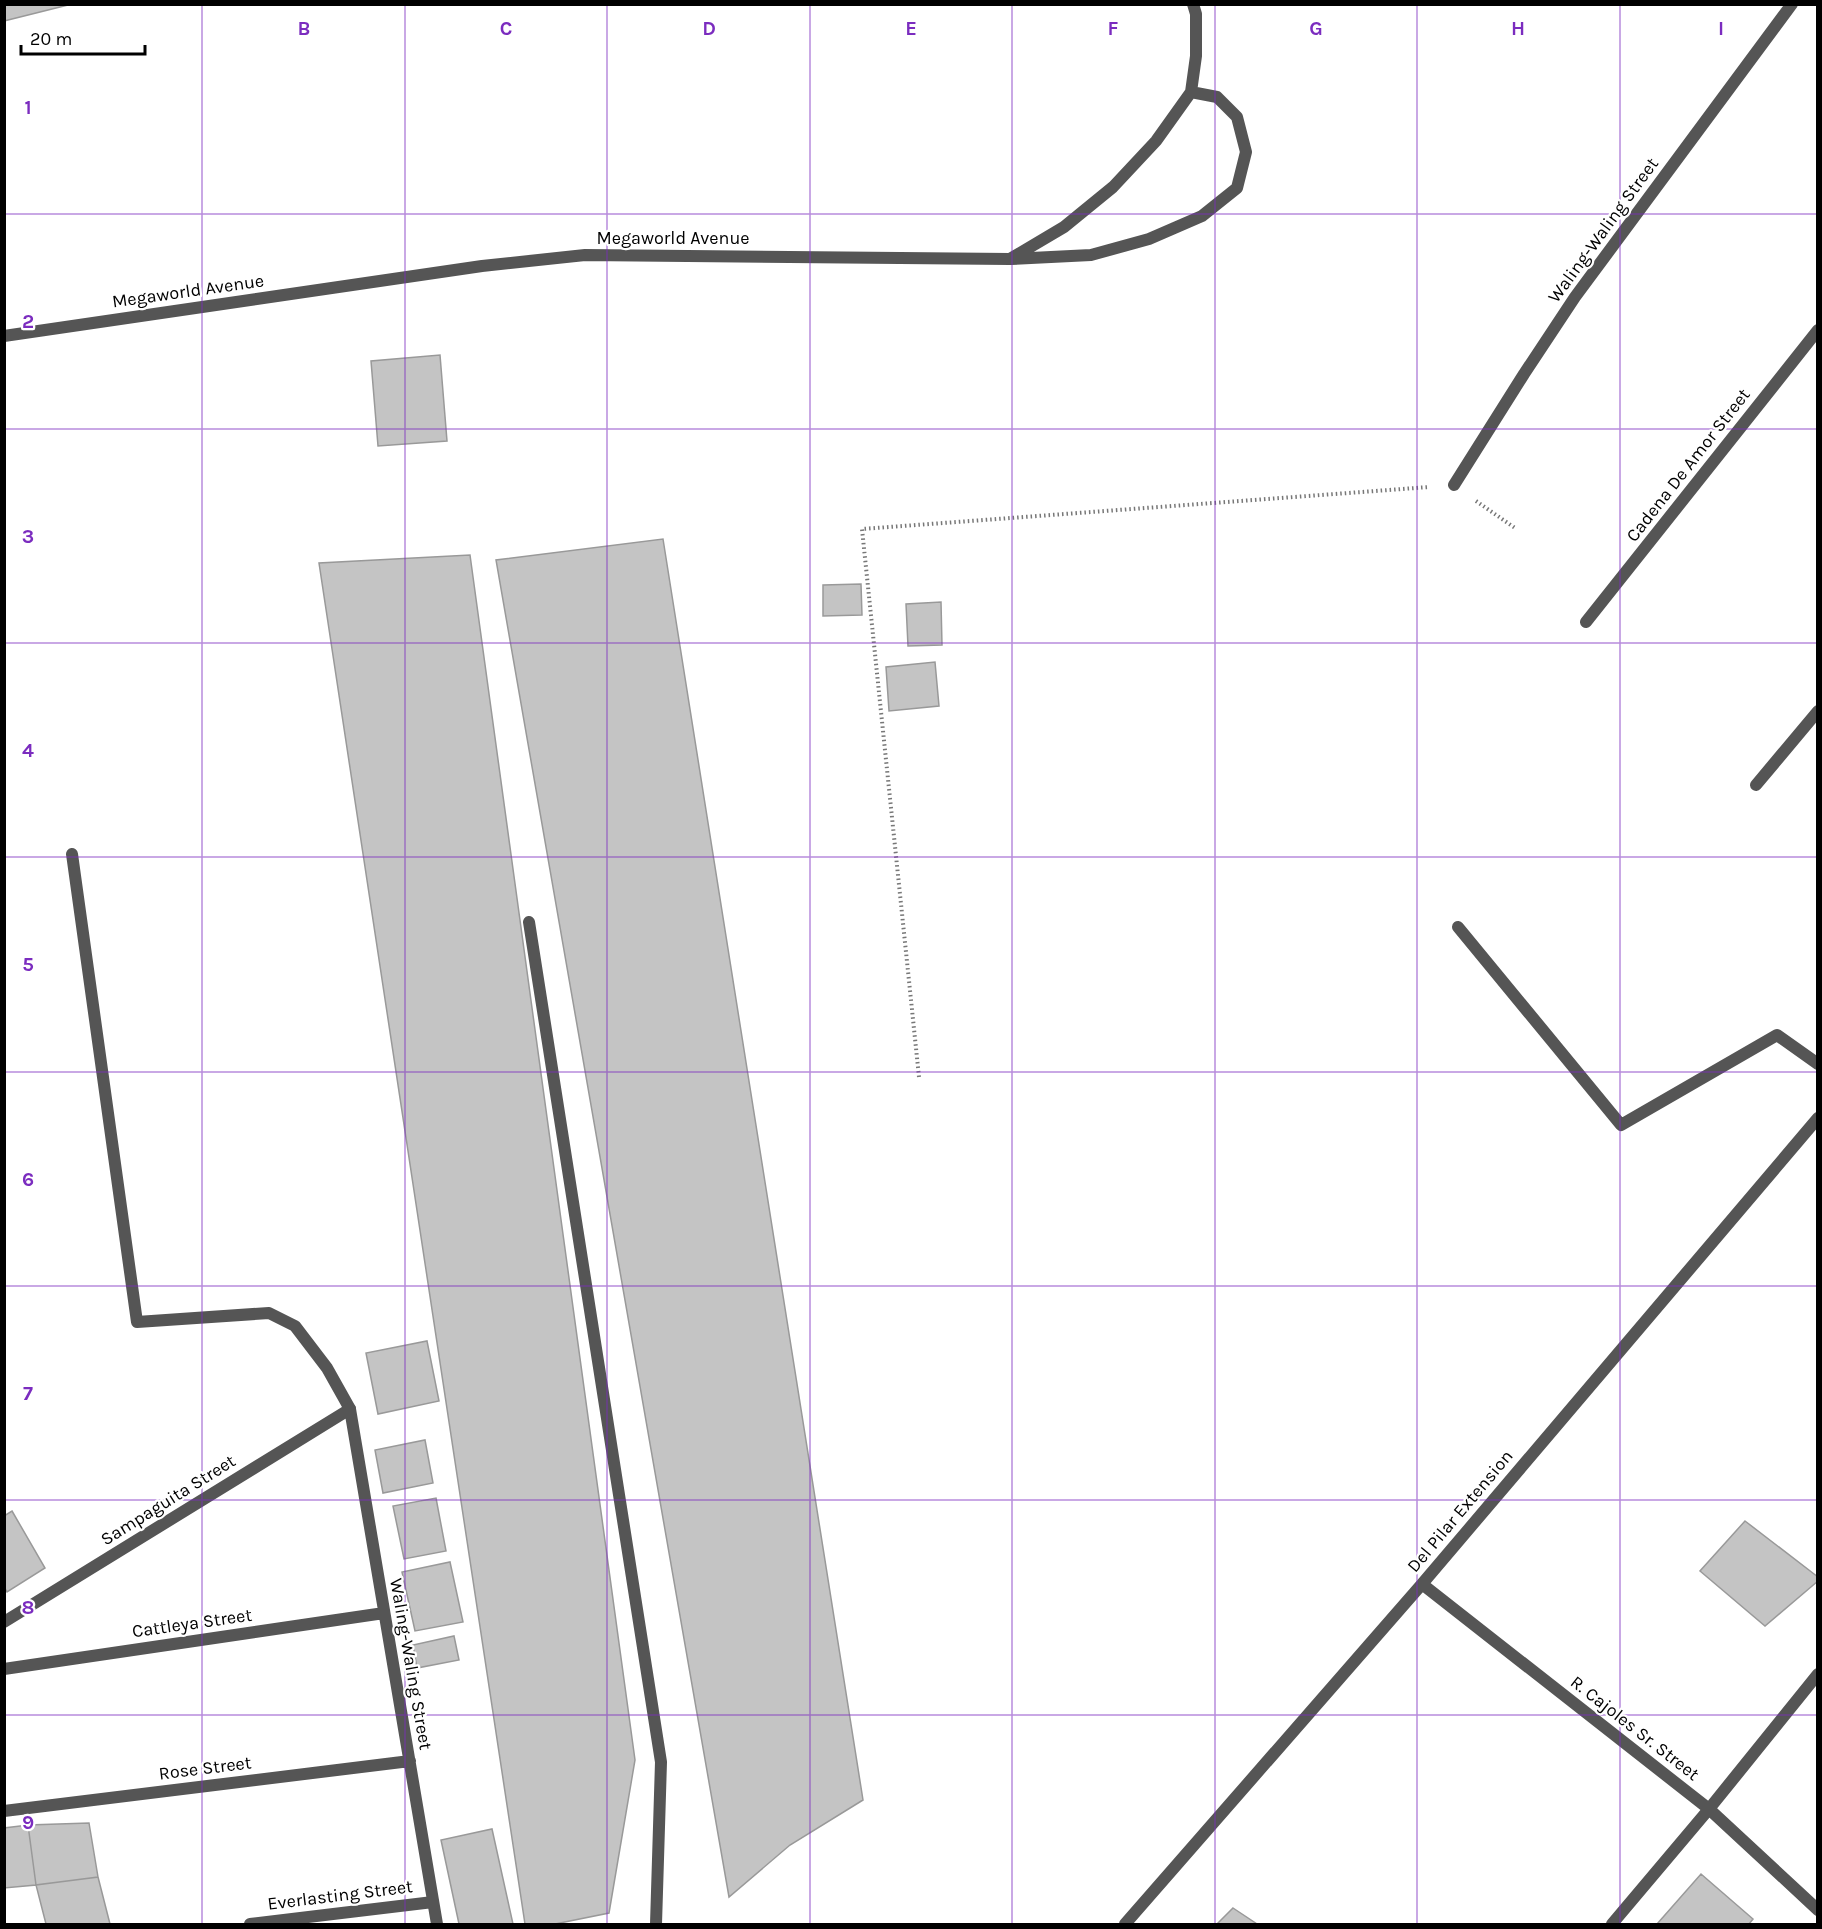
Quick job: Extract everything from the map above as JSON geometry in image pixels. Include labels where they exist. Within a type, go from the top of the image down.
[{"type":"street","points":[[1010,259],[1064,227],[1113,187],[1156,141],[1191,92],[1196,56],[1196,14],[1193,4]]},
{"type":"street","name":"Waling-Waling Street","points":[[1454,485],[1575,297],[1792,4]]},
{"type":"street","name":"Megaworld Avenue","points":[[4,336],[482,266],[585,255],[1010,259],[1091,255],[1149,239],[1202,216],[1237,188],[1246,152],[1237,117],[1217,97],[1191,92]]},
{"type":"street","name":"Cadena De Amor Street","points":[[1586,622],[1818,330]]},
{"type":"street","points":[[1756,785],[1818,711]]},
{"type":"street","name":"Waling-Waling Street","points":[[72,854],[137,1322],[269,1313],[295,1326],[327,1368],[350,1409],[437,1924]]},
{"type":"street","points":[[529,922],[661,1762],[656,1924]]},
{"type":"street","points":[[1458,927],[1621,1125],[1777,1035],[1818,1064]]},
{"type":"street","name":"Del Pilar Extension","points":[[1125,1924],[1422,1584],[1818,1118]]},
{"type":"street","name":"Sampaguita Street","points":[[4,1622],[350,1409]]},
{"type":"street","name":"R. Cajoles Sr. Street","points":[[1422,1584],[1709,1809],[1818,1910]]},
{"type":"street","name":"Cattleya Street","points":[[4,1670],[384,1613]]},
{"type":"street","points":[[1612,1924],[1818,1674]]},
{"type":"street","name":"Rose Street","points":[[4,1811],[410,1761]]},
{"type":"street","name":"Everlasting Street","points":[[250,1924],[433,1902]]},
{"type":"path","points":[[919,1077],[862,529],[1454,485],[1515,528]]},
{"type":"building","points":[[4,4],[72,4],[4,21]]},
{"type":"building","points":[[440,355],[447,441],[378,446],[371,361]]},
{"type":"building","points":[[663,539],[863,1800],[790,1845],[729,1897],[496,560]]},
{"type":"building","points":[[470,555],[635,1760],[609,1913],[555,1924],[525,1924],[319,563]]},
{"type":"building","points":[[861,584],[862,615],[823,616],[823,585]]},
{"type":"building","points":[[941,602],[942,645],[908,646],[906,604]]},
{"type":"building","points":[[935,662],[939,706],[889,711],[886,667]]},
{"type":"building","points":[[427,1341],[439,1401],[378,1414],[366,1353]]},
{"type":"building","points":[[425,1440],[433,1483],[383,1493],[375,1450]]},
{"type":"building","points":[[436,1498],[446,1551],[404,1559],[393,1506]]},
{"type":"building","points":[[12,1511],[45,1568],[7,1592],[4,1587],[4,1516]]},
{"type":"building","points":[[1745,1521],[1818,1577],[1818,1581],[1765,1626],[1700,1571]]},
{"type":"building","points":[[450,1562],[463,1622],[415,1631],[402,1572]]},
{"type":"building","points":[[454,1636],[459,1660],[417,1668],[413,1645]]},
{"type":"building","points":[[89,1823],[98,1877],[36,1885],[28,1825]]},
{"type":"building","points":[[28,1825],[36,1885],[4,1888],[4,1828]]},
{"type":"building","points":[[492,1829],[513,1924],[459,1924],[441,1840]]},
{"type":"building","points":[[1701,1874],[1753,1919],[1749,1924],[1657,1924]]},
{"type":"building","points":[[98,1877],[110,1924],[46,1924],[36,1885]]},
{"type":"building","points":[[1233,1908],[1257,1924],[1217,1924]]}]
